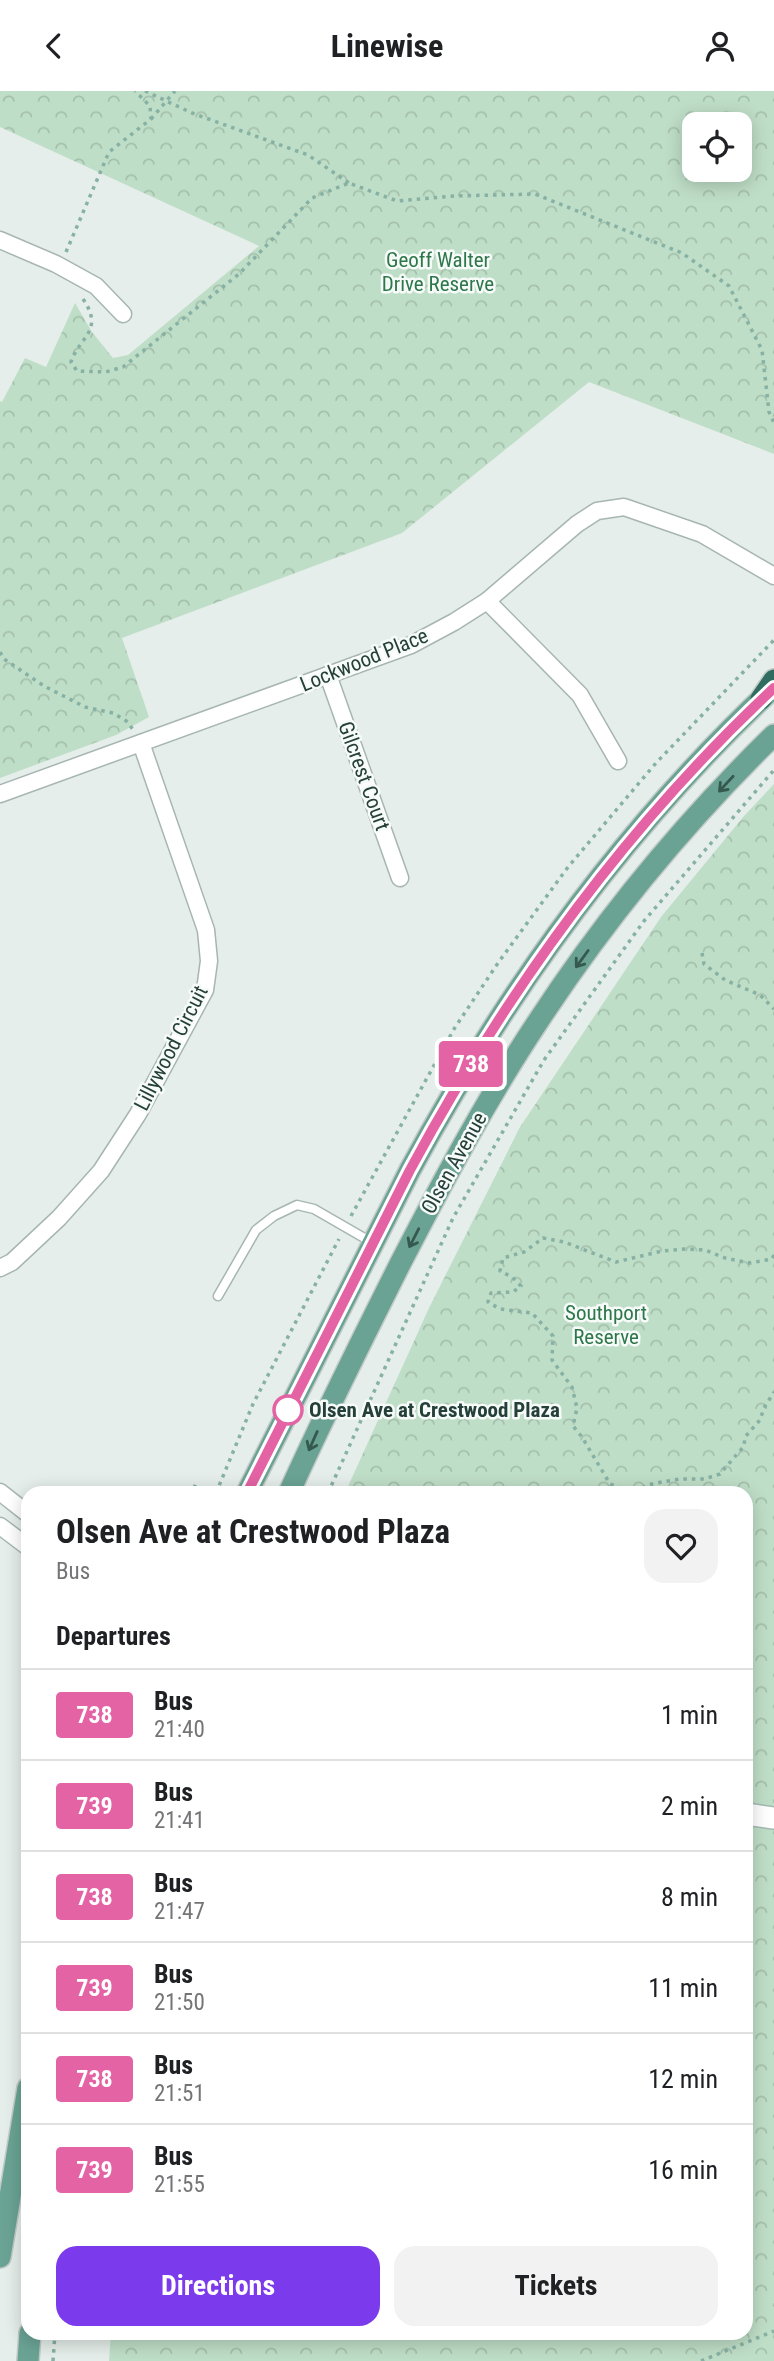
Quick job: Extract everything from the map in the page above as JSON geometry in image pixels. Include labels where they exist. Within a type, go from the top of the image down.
[{"type":"highway","points":[[768,693],[774,680]]},
{"type":"main road","name":"Olsen Avenue","points":[[251,1486],[437,1120],[502,1015],[541,957],[652,815],[768,693]]},
{"type":"main road","name":"Olsen Avenue","points":[[292,1486],[333,1396],[432,1202],[486,1105],[540,1019],[613,917],[652,869],[725,785],[774,735]]},
{"type":"main road","points":[[0,2257],[21,2130]]},
{"type":"main road","points":[[28,2361],[30,2340]]},
{"type":"street","points":[[0,240],[96,286],[123,314]]},
{"type":"street","name":"Lockwood Place","points":[[0,794],[411,645],[487,601],[577,524],[597,511],[624,507],[702,534],[774,576]]},
{"type":"street","points":[[487,601],[580,695],[618,761]]},
{"type":"street","name":"Gilcrest Court","points":[[328,675],[400,878]]},
{"type":"street","name":"Lillywood Circuit","points":[[0,1268],[12,1262],[59,1218],[101,1171],[138,1114],[205,990],[209,961],[206,930],[141,743]]},
{"type":"street","points":[[0,1492],[21,1508]]},
{"type":"street","points":[[0,1526],[21,1542]]},
{"type":"street","points":[[753,1815],[774,1818]]},
{"type":"lane","points":[[218,1296],[256,1230],[274,1216],[297,1205],[314,1209],[373,1243]]},
{"type":"path","points":[[135,91],[150,106],[151,119]]},
{"type":"path","points":[[145,91],[192,113],[308,155],[349,183],[397,201],[454,196],[535,194],[682,253],[729,286],[762,350],[769,412],[774,423]]},
{"type":"path","points":[[60,267],[109,152],[151,119],[175,91]]},
{"type":"path","points":[[81,297],[86,303],[92,324],[88,337],[74,351],[71,362],[77,371],[92,373],[123,367],[239,274],[312,198],[349,183]]},
{"type":"path","points":[[0,652],[4,659],[44,686],[85,707],[113,713],[128,722],[141,743]]},
{"type":"path","points":[[331,1486],[453,1218],[544,1060],[644,921],[774,770]]},
{"type":"path","points":[[702,953],[704,964],[725,980],[760,995],[774,1009]]},
{"type":"path","points":[[615,1486],[610,1484],[602,1473],[590,1448],[573,1426],[577,1408],[572,1387],[551,1360],[553,1336],[532,1313],[500,1310],[488,1302],[491,1293],[513,1292],[521,1286],[500,1271],[503,1258],[524,1252],[543,1238],[564,1242],[615,1262],[662,1251],[685,1249],[705,1250],[724,1258],[750,1263],[772,1259],[774,1255]]},
{"type":"path","points":[[646,1486],[680,1479],[704,1479],[720,1473],[744,1446],[745,1437],[760,1420],[774,1392]]},
{"type":"path","points":[[753,2340],[774,2331]]},
{"type":"path","points":[[53,2361],[54,2340]]},
{"type":"path","points":[[701,2361],[752,2340]]},
{"type":"green space","name":"Geoff Walter Drive Reserve","points":[[0,91],[774,91],[774,454],[589,382],[402,533],[122,638],[149,717],[116,735],[0,778],[0,401],[2,402],[25,358],[46,367],[75,303],[92,332],[113,358],[128,355],[259,246],[0,127]]},
{"type":"green space","name":"Southport Reserve","points":[[774,784],[774,2361],[109,2361],[110,2340],[753,2340],[753,1486],[348,1486],[429,1308],[520,1127],[661,917],[744,816]]},
{"type":"bus line","name":"738","points":[[250,1486],[410,1170],[437,1120],[502,1015],[541,957],[636,834],[695,768],[774,688]]},
{"type":"place","name":"Olsen Ave at Crestwood Plaza","points":[[288,1410]]}]
